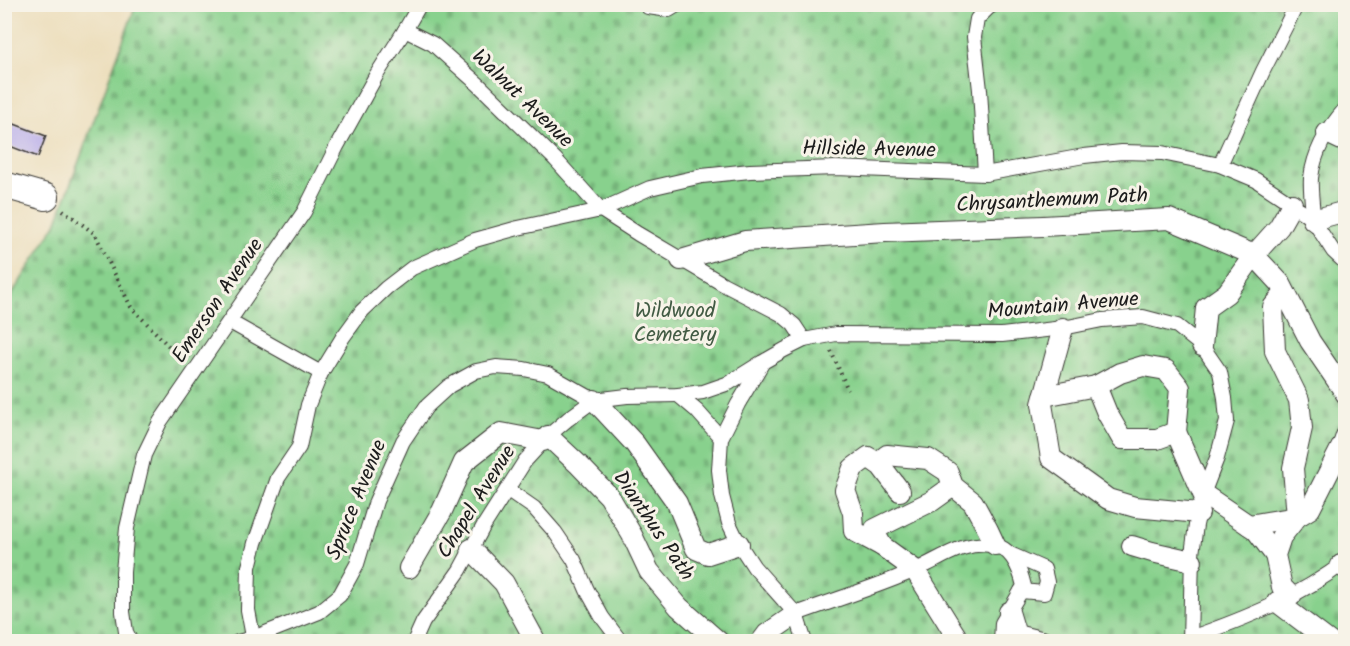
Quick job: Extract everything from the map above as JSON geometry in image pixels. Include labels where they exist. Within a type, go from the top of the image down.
[{"type":"street","points":[[1327,134],[1346,142]]},
{"type":"street","points":[[4,185],[46,197]]},
{"type":"street","points":[[1202,346],[1206,308],[1227,292],[1254,255],[1279,227],[1292,204]]},
{"type":"street","points":[[1313,220],[1346,211]]},
{"type":"street","name":"Chrysanthemum Path","points":[[681,260],[745,241],[1169,219],[1254,255],[1281,284],[1310,340],[1346,394]]},
{"type":"street","points":[[1275,555],[1281,537],[1297,516],[1293,468],[1302,428],[1299,400],[1275,351],[1274,306],[1285,293]]},
{"type":"street","points":[[1063,328],[1042,404],[1051,458],[1108,499],[1135,507],[1201,503],[1249,525],[1257,531],[1275,555],[1284,599],[1330,642]]},
{"type":"street","points":[[1044,396],[1096,386],[1120,373],[1143,366],[1166,370],[1180,387],[1176,432],[1201,503]]},
{"type":"street","points":[[1096,386],[1107,413],[1122,439],[1157,439],[1176,432]]},
{"type":"street","points":[[594,400],[635,444],[677,503],[696,549],[708,554],[739,544]]},
{"type":"street","points":[[410,568],[442,512],[464,462],[501,433],[545,439]]},
{"type":"street","points":[[1249,525],[1297,516],[1310,509],[1346,436]]},
{"type":"street","name":"Dianthus Path","points":[[545,439],[579,465],[609,496],[632,535],[649,571],[679,607],[719,642]]},
{"type":"street","points":[[877,463],[887,454],[928,459],[948,472],[953,486],[973,502],[1002,550]]},
{"type":"street","points":[[900,491],[881,466],[868,457],[853,468],[845,490],[853,513],[854,531],[882,546],[915,570],[956,636],[957,642]]},
{"type":"street","points":[[882,546],[875,529],[932,501],[953,486]]},
{"type":"street","points":[[1131,546],[1192,561]]},
{"type":"street","points":[[471,549],[504,583],[536,642]]},
{"type":"street","points":[[1009,612],[1016,635],[1044,642]]},
{"type":"street","points":[[761,642],[767,634],[796,614]]},
{"type":"lane","name":"Emerson Avenue","points":[[131,642],[126,632],[123,612],[123,572],[127,528],[144,455],[160,422],[304,212],[366,94],[420,4]]},
{"type":"lane","points":[[647,4],[648,7],[669,10],[679,4]]},
{"type":"lane","points":[[985,174],[974,37],[977,20],[994,4]]},
{"type":"lane","points":[[1220,165],[1297,4]]},
{"type":"lane","name":"Walnut Avenue","points":[[405,30],[433,44],[478,84],[555,159],[601,210]]},
{"type":"lane","points":[[1313,220],[1311,179],[1316,153],[1332,123],[1346,108]]},
{"type":"lane","name":"Hillside Avenue","points":[[254,640],[248,610],[248,591],[249,567],[255,543],[278,478],[299,447],[308,405],[321,373],[362,311],[386,288],[412,268],[475,240],[601,210],[650,188],[702,176],[750,171],[836,168],[985,174],[1084,156],[1122,152],[1162,153],[1220,165],[1256,180],[1313,220],[1333,251],[1346,263]]},
{"type":"lane","points":[[601,210],[681,260],[781,314],[794,325],[804,340]]},
{"type":"lane","name":"Mountain Avenue","points":[[594,400],[704,392],[729,383],[804,340],[825,336],[848,334],[1002,335],[1063,328],[1101,320],[1143,317],[1177,326],[1202,346],[1220,372],[1226,398],[1227,421],[1196,525],[1192,561],[1190,640]]},
{"type":"lane","points":[[230,322],[321,373]]},
{"type":"lane","points":[[763,362],[721,438],[719,470],[722,496],[729,523],[739,544],[754,567],[796,614],[805,642]]},
{"type":"lane","name":"Spruce Avenue","points":[[254,640],[319,612],[340,595],[357,564],[376,501],[403,441],[426,407],[449,386],[476,371],[496,368],[524,369],[548,374],[594,400]]},
{"type":"lane","points":[[678,395],[697,411],[721,438]]},
{"type":"lane","name":"Chapel Avenue","points":[[414,642],[423,622],[460,570],[483,527],[525,461],[545,439],[594,400]]},
{"type":"lane","points":[[508,490],[534,508],[555,532],[574,560],[602,617],[621,642]]},
{"type":"lane","points":[[796,614],[850,596],[915,570],[953,550],[978,545],[1002,550],[1044,569],[1047,582],[1044,593],[1021,591]]},
{"type":"lane","points":[[1001,642],[1002,623],[1024,586],[1021,570],[1002,550]]},
{"type":"lane","points":[[1190,640],[1284,599],[1344,565]]},
{"type":"lane","points":[[238,642],[254,640]]},
{"type":"path","points":[[46,197],[95,234],[131,306],[194,373]]},
{"type":"path","points":[[825,336],[848,390]]},
{"type":"green space","name":"Wildwood Cemetery","points":[[136,5],[1345,5],[1345,641],[5,641],[4,307],[56,224]]},
{"type":"building","points":[[9,122],[46,136],[38,157],[7,145],[9,142],[4,140],[4,133]]}]
